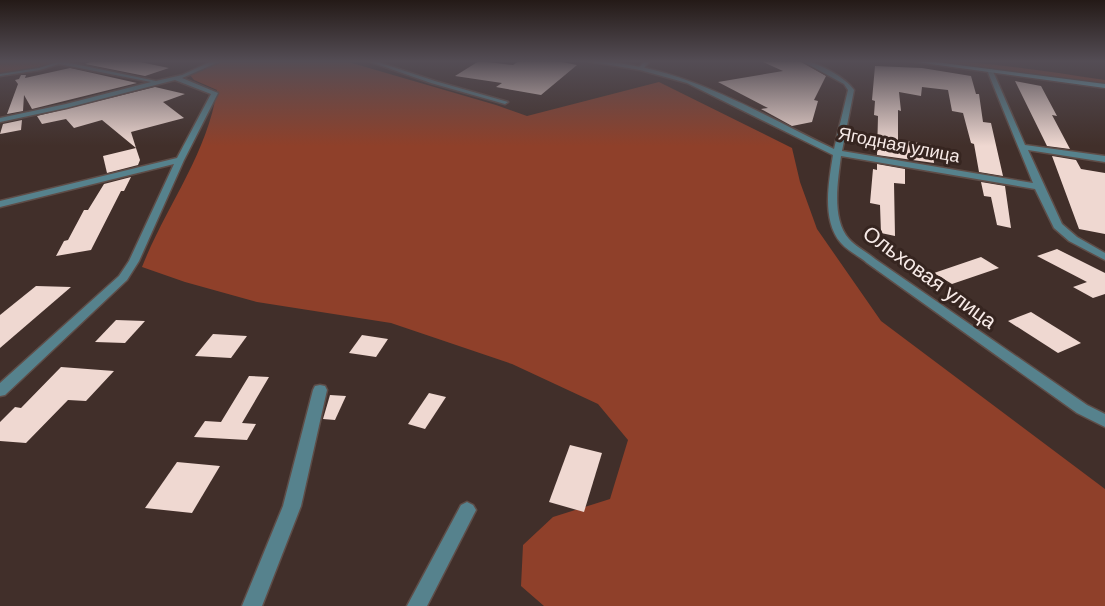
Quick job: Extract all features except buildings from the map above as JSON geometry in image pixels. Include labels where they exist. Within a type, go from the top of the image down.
[{"type":"street","points":[[0,120],[129,89]]},
{"type":"street","points":[[0,391],[123,278],[134,261],[180,160],[215,93],[202,89]]},
{"type":"street","name":"Ягодная улица","points":[[706,89],[836,153],[1039,187]]},
{"type":"street","name":"Ольховая улица","points":[[850,89],[836,153],[834,217],[842,237],[871,261],[1082,409],[1105,421]]},
{"type":"street","points":[[998,89],[1058,226],[1073,239],[1105,257]]},
{"type":"street","points":[[1023,147],[1105,159]]},
{"type":"street","points":[[0,204],[180,160]]},
{"type":"street","points":[[252,606],[292,506],[320,390]]},
{"type":"street","points":[[417,606],[467,510]]},
{"type":"lane","points":[[460,89],[505,102]]},
{"type":"shaded area","points":[[215,89],[442,89],[527,116],[631,89],[674,89],[792,148],[800,182],[817,229],[881,321],[1105,489],[1105,606],[544,606],[521,586],[523,545],[553,517],[610,499],[628,440],[598,404],[512,364],[391,323],[257,302],[185,282],[142,267],[195,159],[212,114]]}]
